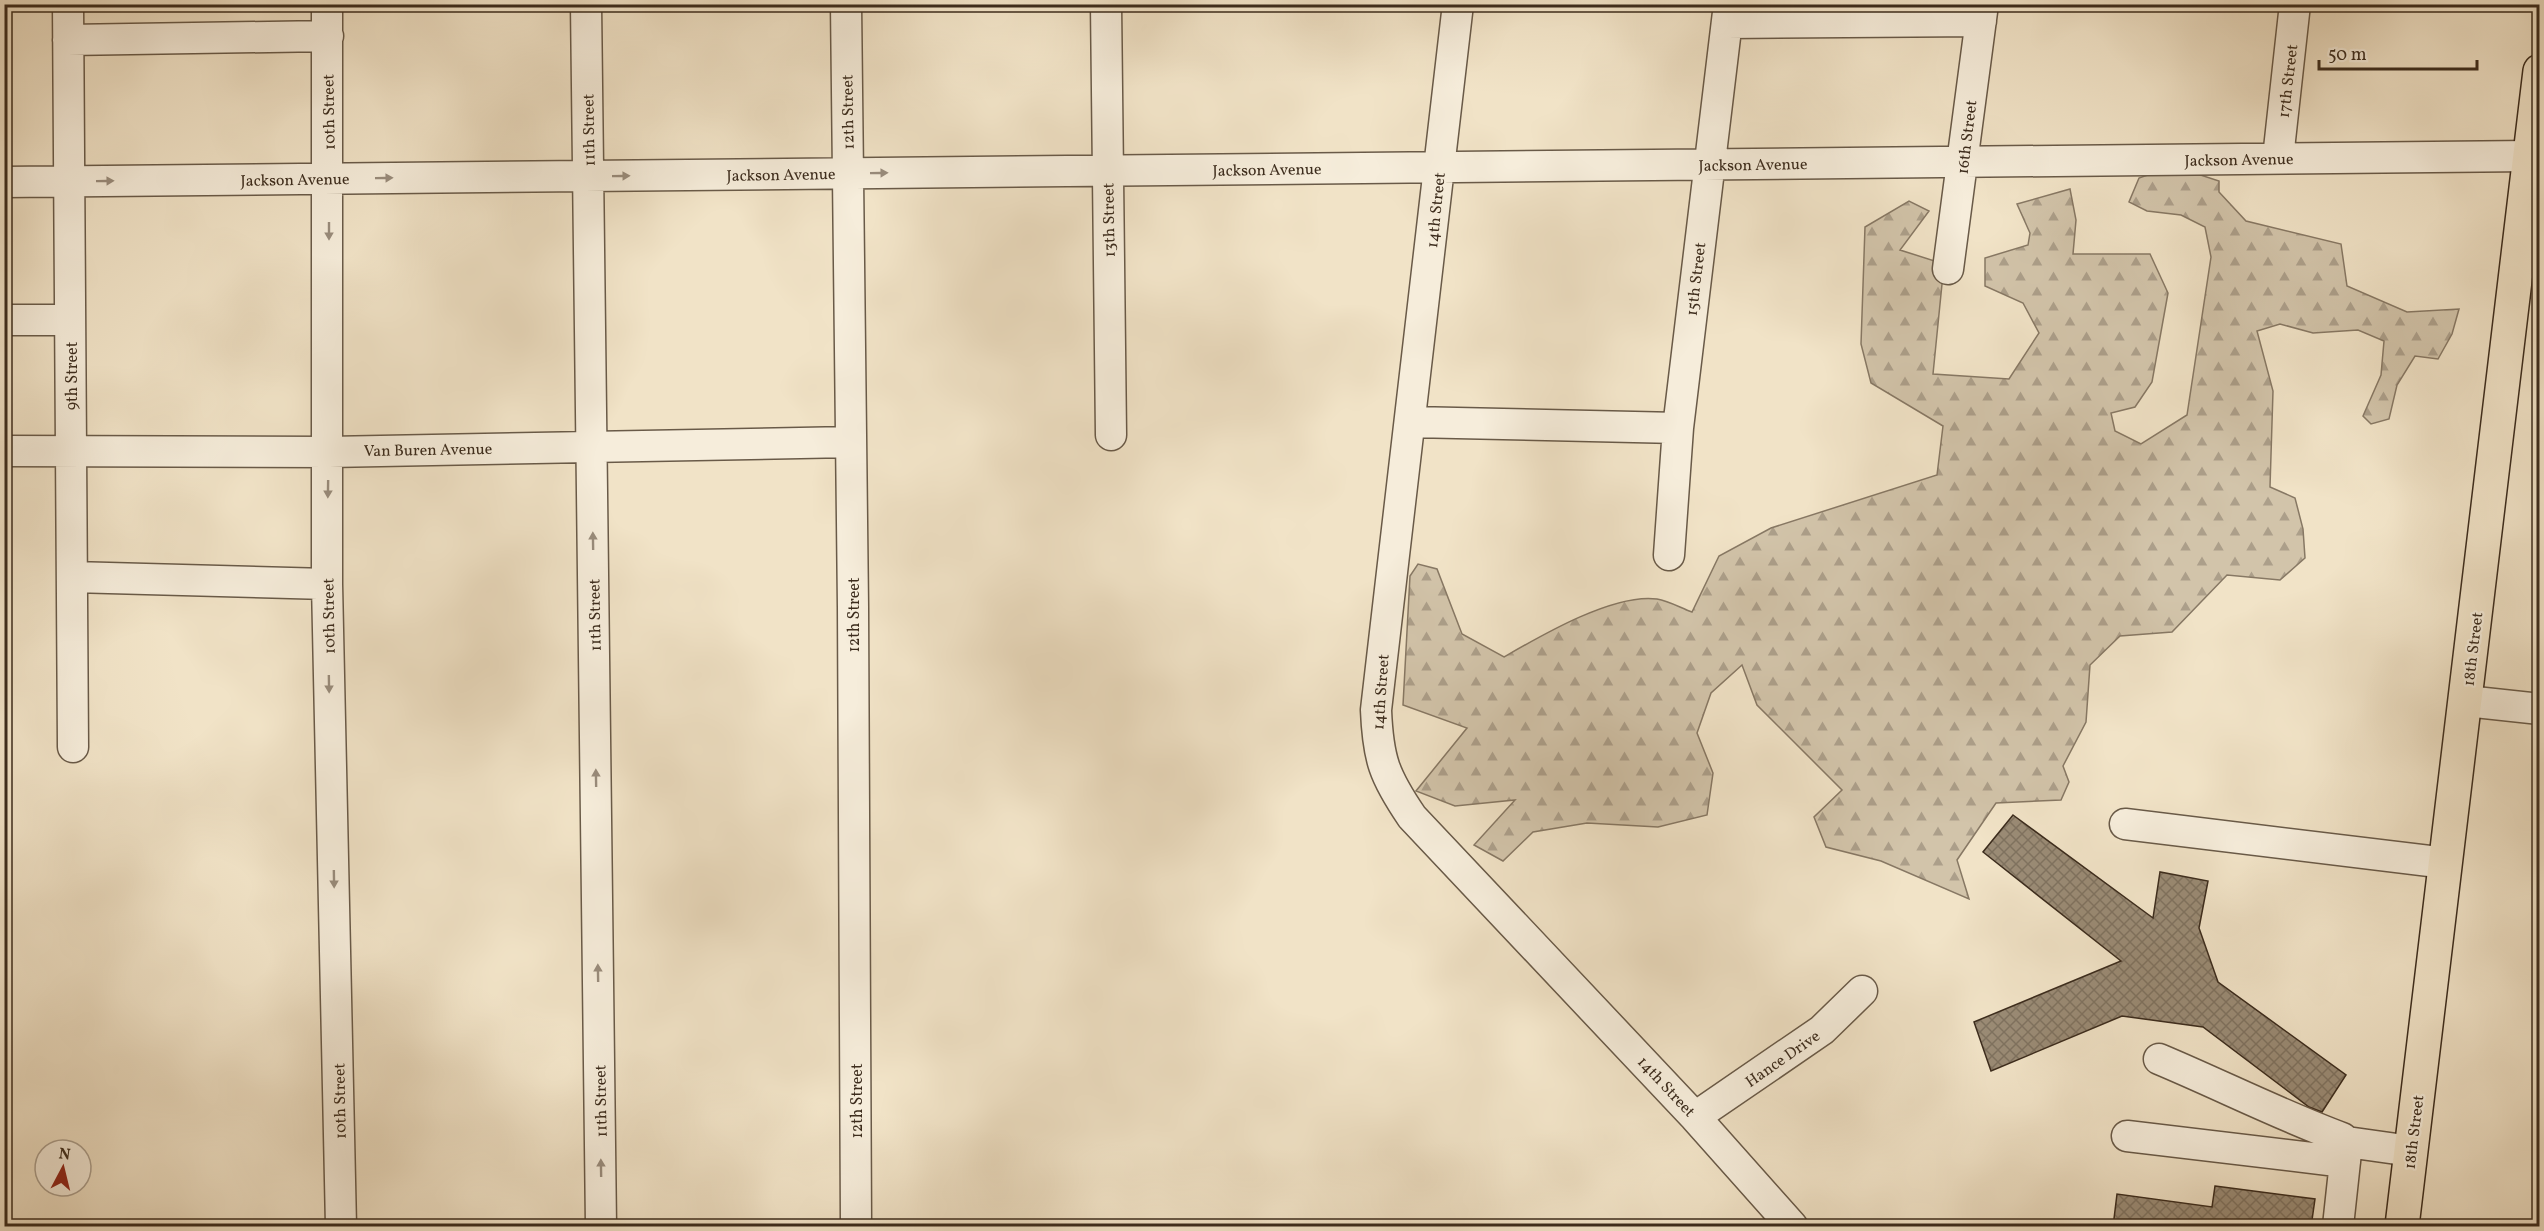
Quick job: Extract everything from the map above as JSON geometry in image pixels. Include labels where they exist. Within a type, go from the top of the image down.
[{"type":"main road","name":"18th Street","points":[[2402,1227],[2540,71]]},
{"type":"street","name":"9th Street","points":[[68,4],[73,747]]},
{"type":"street","name":"10th Street","points":[[327,4],[329,179],[327,584],[342,1227]]},
{"type":"street","name":"11th Street","points":[[586,4],[601,1227]]},
{"type":"street","name":"12th Street","points":[[846,4],[856,1227]]},
{"type":"street","name":"13th Street","points":[[1106,4],[1111,435]]},
{"type":"street","name":"14th Street","points":[[1458,4],[1412,422],[1376,710],[1378,750],[1390,784],[1412,817],[1695,1117],[1792,1227]]},
{"type":"street","name":"17th Street","points":[[2278,158],[2295,4]]},
{"type":"street","points":[[1728,14],[1982,13]]},
{"type":"street","name":"16th Street","points":[[1948,269],[1982,13]]},
{"type":"street","name":"15th Street","points":[[1669,555],[1678,428],[1728,14]]},
{"type":"street","points":[[68,40],[327,36]]},
{"type":"street","name":"Jackson Avenue","points":[[4,182],[2530,156]]},
{"type":"street","points":[[4,320],[70,320]]},
{"type":"street","points":[[1412,422],[1678,428]]},
{"type":"street","name":"Van Buren Avenue","points":[[4,451],[329,452],[592,445],[851,442]]},
{"type":"street","points":[[72,577],[327,584]]},
{"type":"street","points":[[2466,701],[2540,709]]},
{"type":"street","points":[[2125,824],[2446,863]]},
{"type":"street","name":"Hance Drive","points":[[1695,1117],[1822,1030],[1862,991]]},
{"type":"street","points":[[2159,1059],[2242,1095],[2279,1114],[2343,1138],[2346,1152],[2338,1227]]},
{"type":"street","points":[[2127,1136],[2346,1152],[2411,1151]]},
{"type":"green space","points":[[2173,166],[2219,181],[2219,192],[2246,221],[2341,244],[2347,286],[2407,312],[2459,309],[2452,334],[2438,359],[2415,356],[2397,385],[2389,419],[2371,424],[2363,416],[2381,375],[2384,341],[2358,330],[2313,333],[2280,324],[2257,331],[2273,391],[2270,487],[2295,498],[2303,529],[2305,558],[2280,580],[2227,575],[2172,632],[2120,636],[2090,665],[2086,722],[2063,766],[2069,782],[2061,800],[1996,803],[1957,860],[1969,899],[1881,861],[1826,847],[1814,817],[1842,790],[1757,705],[1742,665],[1711,693],[1697,733],[1713,773],[1707,815],[1658,827],[1587,823],[1533,832],[1503,861],[1474,845],[1515,800],[1455,806],[1416,791],[1467,728],[1403,705],[1410,576],[1418,564],[1437,569],[1462,634],[1504,657],[1579,618],[1620,602],[1657,599],[1692,612],[1719,556],[1771,528],[1937,475],[1943,426],[1871,383],[1861,344],[1865,227],[1909,201],[1929,211],[1900,250],[1944,264],[1933,374],[2009,379],[2039,333],[2023,303],[1985,286],[1985,258],[2028,245],[2030,233],[2017,204],[2070,189],[2076,220],[2073,254],[2150,254],[2168,293],[2152,382],[2135,407],[2111,413],[2115,431],[2141,444],[2187,415],[2211,257],[2205,227],[2181,215],[2147,211],[2129,202],[2139,178]]},
{"type":"building","points":[[2013,815],[2153,918],[2160,872],[2208,881],[2199,928],[2218,982],[2346,1075],[2322,1112],[2309,1107],[2203,1027],[2122,1016],[1991,1071],[1974,1022],[2121,961],[1983,852]]},
{"type":"building","points":[[2215,1186],[2315,1199],[2311,1227],[2113,1227],[2117,1194],[2212,1207]]}]
